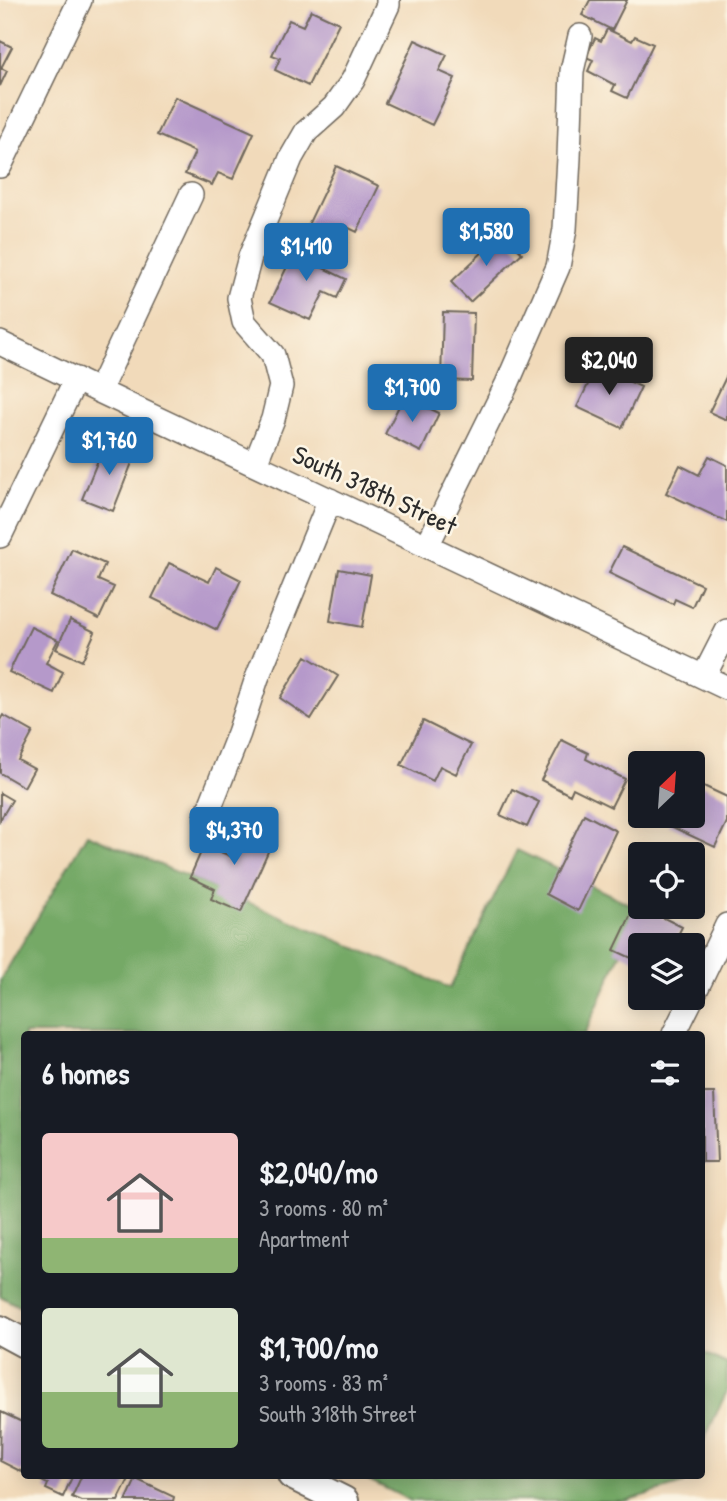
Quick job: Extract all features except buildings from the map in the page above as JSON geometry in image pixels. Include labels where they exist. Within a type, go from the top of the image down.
[{"type":"main road","points":[[0,1330],[21,1341]]},
{"type":"main road","points":[[300,1479],[344,1501]]},
{"type":"street","points":[[0,166],[80,0]]},
{"type":"street","points":[[255,464],[273,419],[281,386],[273,355],[244,321],[239,298],[250,257],[291,158],[306,132],[334,107],[353,80],[388,0]]},
{"type":"street","points":[[427,546],[506,384],[558,267],[565,229],[572,71],[580,36]]},
{"type":"street","points":[[99,391],[191,195]]},
{"type":"street","name":"South 318th Street","points":[[0,343],[727,688]]},
{"type":"street","points":[[0,536],[76,379]]},
{"type":"street","points":[[206,817],[257,678],[330,500]]},
{"type":"street","points":[[704,676],[727,631]]},
{"type":"street","points":[[705,972],[727,925]]},
{"type":"street","points":[[676,1031],[686,1010]]},
{"type":"green space","points":[[87,834],[450,988],[517,850],[628,903],[628,919],[636,919],[586,1031],[21,1031],[21,1307],[0,1296],[0,981]]},
{"type":"green space","points":[[705,1353],[727,1364],[727,1391],[705,1438]]},
{"type":"green space","points":[[367,1479],[685,1479],[683,1484],[625,1501],[411,1501]]}]
